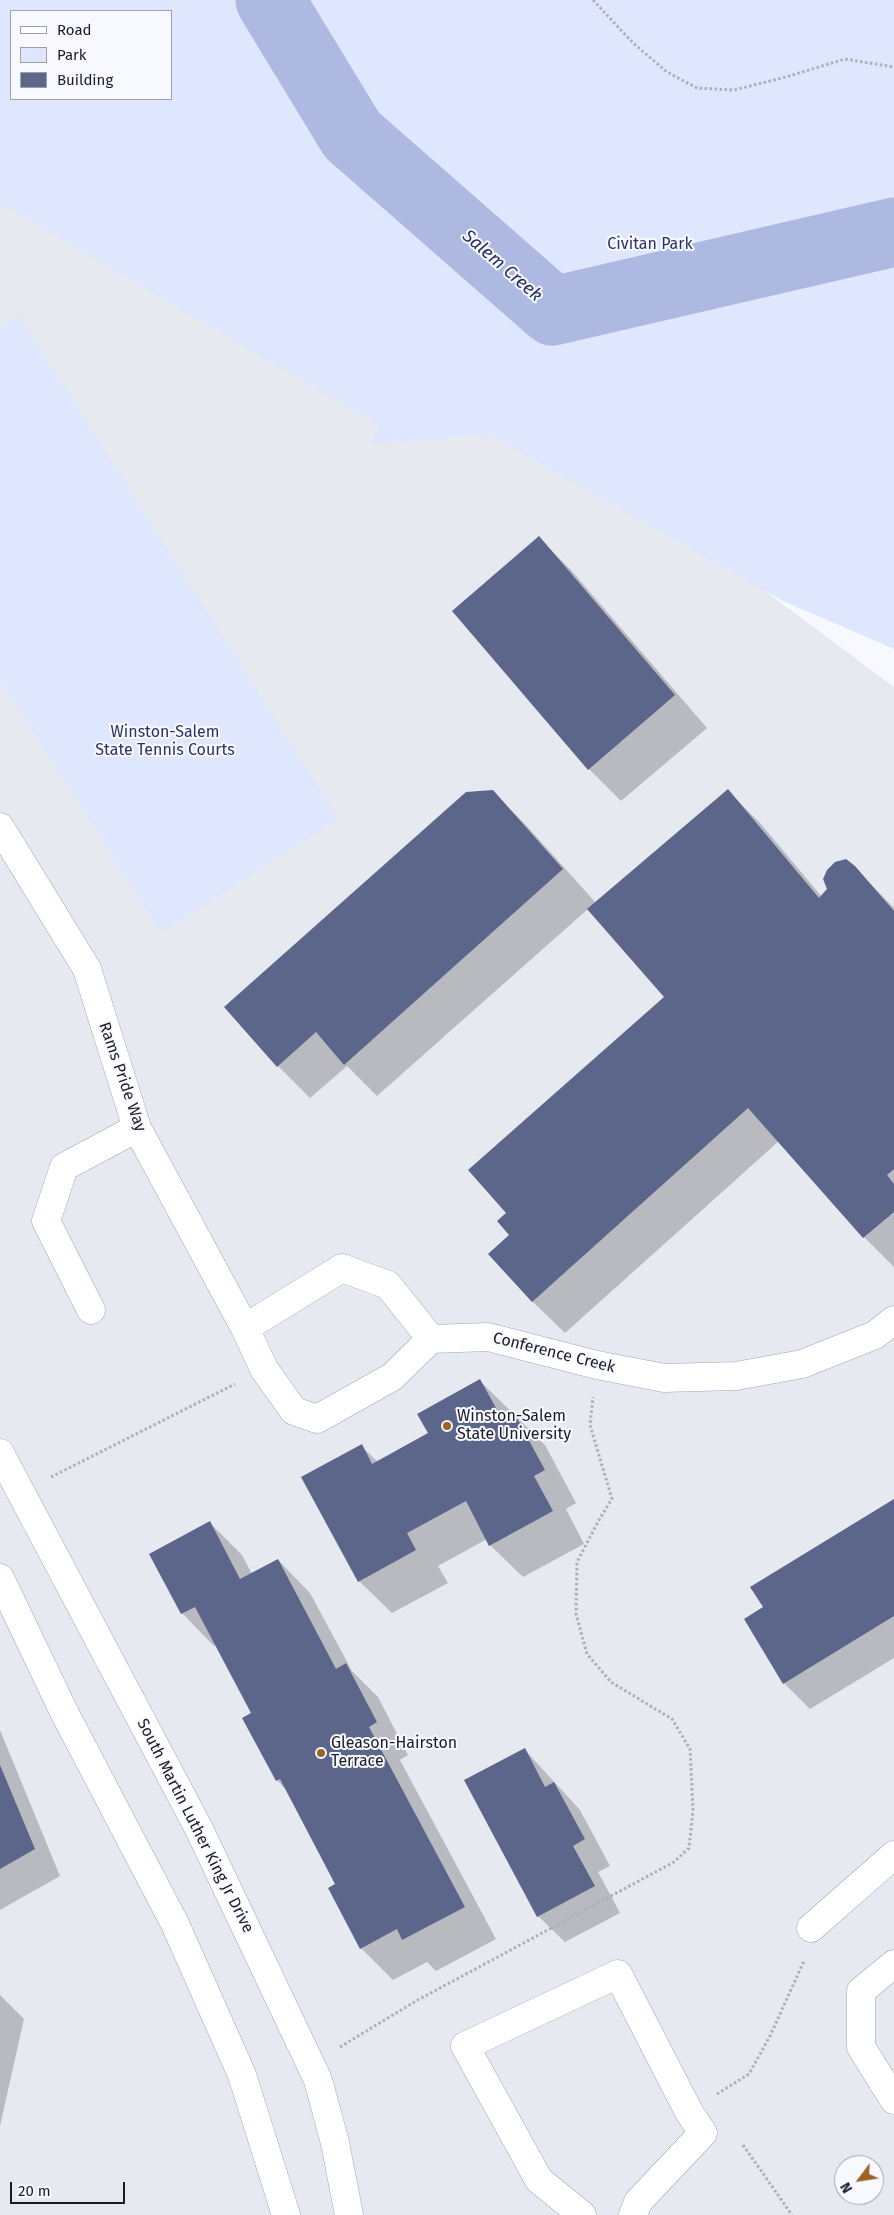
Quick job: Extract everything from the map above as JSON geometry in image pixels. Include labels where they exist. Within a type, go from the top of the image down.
[{"type":"main road","name":"Rams Pride Way","points":[[0,827],[87,969],[137,1128],[245,1328]]},
{"type":"main road","points":[[91,1310],[46,1221],[64,1167],[137,1128]]},
{"type":"main road","points":[[342,1268],[388,1285],[431,1339],[392,1377],[317,1419],[294,1411],[264,1369],[245,1328],[342,1268]]},
{"type":"main road","name":"Conference Creek","points":[[431,1339],[488,1336],[597,1365],[664,1378],[736,1376],[802,1364],[875,1335],[894,1320]]},
{"type":"main road","name":"South Martin Luther King Jr Drive","points":[[0,1453],[199,1829],[308,2058],[318,2080],[335,2143],[349,2215]]},
{"type":"main road","points":[[0,1578],[64,1712],[175,1924],[242,2075],[286,2215]]},
{"type":"main road","points":[[811,1928],[892,1862]]},
{"type":"main road","points":[[894,1964],[861,1991],[862,2047],[894,2100]]},
{"type":"main road","points":[[582,2215],[540,2180],[465,2046],[618,1974],[689,2112],[703,2133],[638,2202],[633,2215]]},
{"type":"path","points":[[593,0],[633,43],[667,72],[697,88],[734,90],[844,59],[894,67]]},
{"type":"path","points":[[308,2058],[338,2048],[416,2001],[674,1862],[689,1848],[693,1810],[690,1749],[672,1719],[611,1682],[587,1654],[576,1614],[577,1562],[612,1499],[590,1425],[597,1365]]},
{"type":"path","points":[[23,1495],[49,1478],[264,1369]]},
{"type":"path","points":[[689,2112],[749,2074],[770,2036],[807,1954],[811,1928]]},
{"type":"path","points":[[742,2145],[792,2215]]},
{"type":"shaded area","name":"Winston-Salem State University","points":[[0,142],[643,500],[894,687],[894,2215],[0,2215]]},
{"type":"green space","name":"Civitan Park","points":[[0,0],[894,0],[894,649],[783,601],[489,434],[371,444],[379,425],[0,203]]},
{"type":"green space","name":"Winston-Salem State Tennis Courts","points":[[19,316],[338,819],[161,932],[0,679],[0,328]]},
{"type":"building","points":[[539,536],[675,695],[588,770],[452,611]]},
{"type":"building","points":[[728,789],[819,898],[827,889],[823,879],[827,870],[835,862],[846,859],[855,866],[894,911],[894,1169],[887,1175],[894,1184],[894,1212],[863,1238],[748,1108],[532,1302],[488,1254],[509,1235],[497,1221],[506,1213],[468,1170],[664,997],[587,909]]},
{"type":"building","points":[[493,790],[563,869],[344,1065],[316,1032],[277,1067],[224,1007],[466,792]]},
{"type":"building","points":[[480,1379],[501,1417],[513,1411],[545,1470],[534,1476],[553,1511],[489,1546],[466,1501],[407,1533],[416,1550],[358,1582],[301,1477],[362,1444],[372,1464],[428,1433],[417,1414]]},
{"type":"building","points":[[894,1499],[894,1616],[783,1684],[744,1619],[763,1607],[750,1587]]},
{"type":"building","name":"Gleason-Hairston Terrace","points":[[210,1521],[240,1579],[278,1559],[336,1669],[346,1663],[377,1722],[369,1727],[465,1907],[402,1940],[397,1929],[360,1949],[328,1888],[335,1884],[280,1779],[276,1781],[242,1718],[251,1713],[195,1607],[181,1614],[149,1554]]},
{"type":"building","points":[[525,1748],[545,1787],[554,1782],[585,1839],[573,1846],[595,1886],[537,1917],[464,1780]]},
{"type":"building","points":[[0,1765],[35,1849],[0,1869]]},
{"type":"waterway","name":"Salem Creek","points":[[270,0],[352,135],[553,311],[894,232]]},
{"type":"place","name":"Winston-Salem State University","points":[[447,1426]]},
{"type":"place","name":"Gleason-Hairston Terrace","points":[[321,1753]]}]
